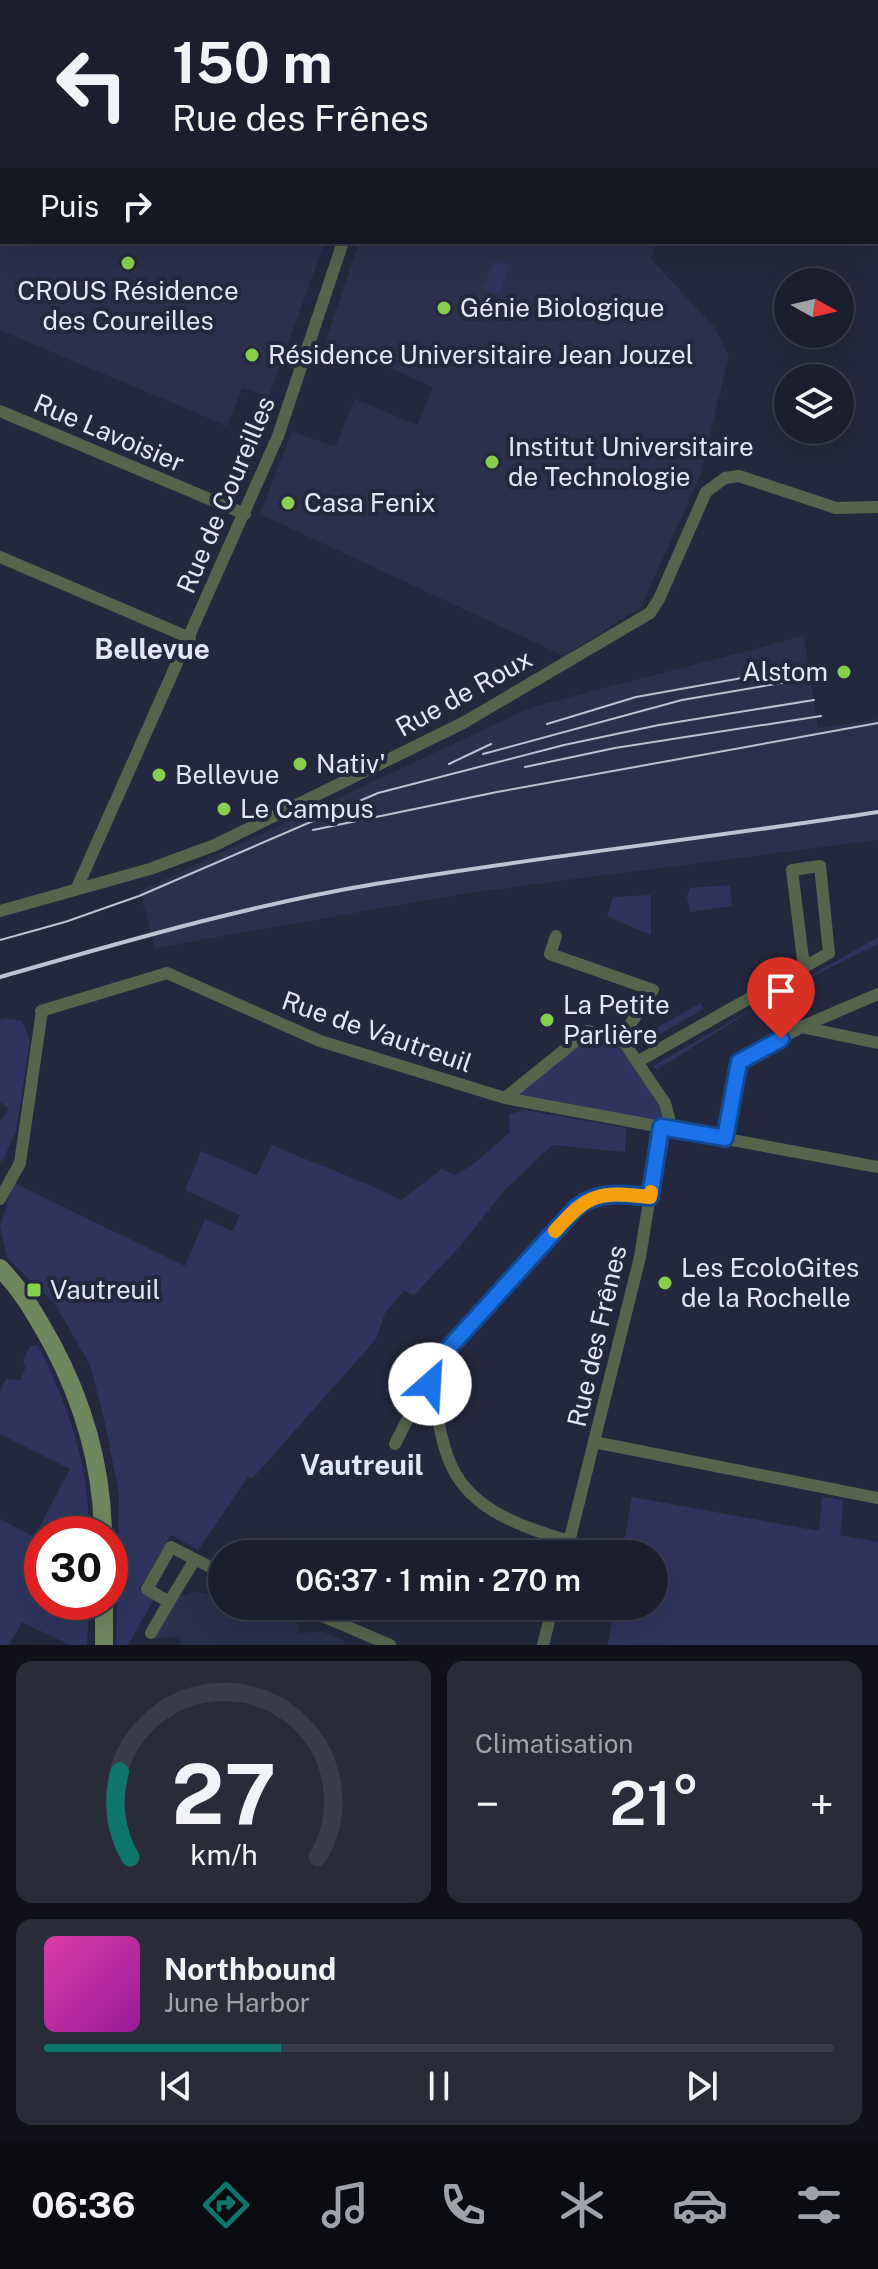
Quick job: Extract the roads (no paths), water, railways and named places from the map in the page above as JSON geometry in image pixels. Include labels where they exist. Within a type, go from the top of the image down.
[{"type":"main road","points":[[0,1268],[32,1305],[83,1410],[99,1469],[102,1516]]},
{"type":"main road","points":[[0,1286],[32,1305]]},
{"type":"main road","points":[[104,1620],[104,1645]]},
{"type":"street","name":"Rue de Coureilles","points":[[76,890],[278,436],[342,244]]},
{"type":"street","name":"Rue Lavoisier","points":[[0,411],[245,514]]},
{"type":"street","name":"Rue de Roux","points":[[0,911],[150,869],[215,845],[463,723],[650,613],[706,492],[725,478],[739,476],[836,508],[878,507]]},
{"type":"street","points":[[0,557],[190,638]]},
{"type":"street","points":[[637,1062],[829,953],[820,866],[792,870],[804,967]]},
{"type":"street","points":[[556,936],[550,954],[653,990],[621,1038]]},
{"type":"street","name":"Rue de Vautreuil","points":[[0,1199],[20,1163],[42,1011],[167,973],[320,1041],[506,1096],[665,1123],[725,1138],[878,1167]]},
{"type":"street","points":[[725,1138],[739,1062],[801,1027],[878,994]]},
{"type":"street","points":[[836,1012],[839,1035]]},
{"type":"street","points":[[801,1027],[878,1043]]},
{"type":"street","points":[[506,1096],[588,1031],[621,1038],[665,1103],[665,1123]]},
{"type":"street","name":"Rue des Frênes","points":[[570,1540],[640,1257],[665,1123]]},
{"type":"street","points":[[395,1444],[438,1360],[582,1203],[612,1194],[650,1197]]},
{"type":"street","points":[[430,1374],[450,1465],[461,1481],[477,1499],[551,1540]]},
{"type":"street","points":[[410,1412],[438,1419]]},
{"type":"street","points":[[594,1442],[878,1498]]},
{"type":"street","points":[[169,1602],[147,1589],[171,1547],[208,1567]]},
{"type":"street","points":[[151,1633],[194,1561]]},
{"type":"street","points":[[332,1620],[390,1645]]},
{"type":"street","points":[[543,1645],[549,1620]]},
{"type":"tram line","points":[[547,724],[636,697],[809,666]]},
{"type":"tram line","points":[[483,754],[682,700],[810,678]]},
{"type":"tram line","points":[[0,940],[65,922],[139,896],[378,793],[564,745],[659,725],[814,700]]},
{"type":"tram line","points":[[525,767],[615,748],[821,716]]},
{"type":"tram line","points":[[313,830],[497,792],[878,723]]},
{"type":"tram line","points":[[449,764],[491,744]]},
{"type":"railway","points":[[0,977],[186,925],[375,884],[878,812]]},
{"type":"place","name":"CROUS Résidence des Coureilles","points":[[128,263]]},
{"type":"place","name":"Génie Biologique","points":[[444,308]]},
{"type":"place","name":"Résidence Universitaire Jean Jouzel","points":[[252,355]]},
{"type":"place","name":"Institut Universitaire de Technologie","points":[[492,462]]},
{"type":"place","name":"Casa Fenix","points":[[288,503]]},
{"type":"place","name":"Alstom","points":[[844,672]]},
{"type":"place","name":"Nativ'","points":[[300,764]]},
{"type":"place","name":"Bellevue","points":[[159,775]]},
{"type":"place","name":"Le Campus","points":[[224,809]]},
{"type":"place","name":"La Petite Parlière","points":[[547,1020]]},
{"type":"place","name":"Les EcoloGites de la Rochelle","points":[[665,1283]]},
{"type":"place","name":"Vautreuil","points":[[34,1290]]},
{"type":"district","name":"Bellevue","points":[[152,649]]},
{"type":"district","name":"Vautreuil","points":[[362,1465]]}]
